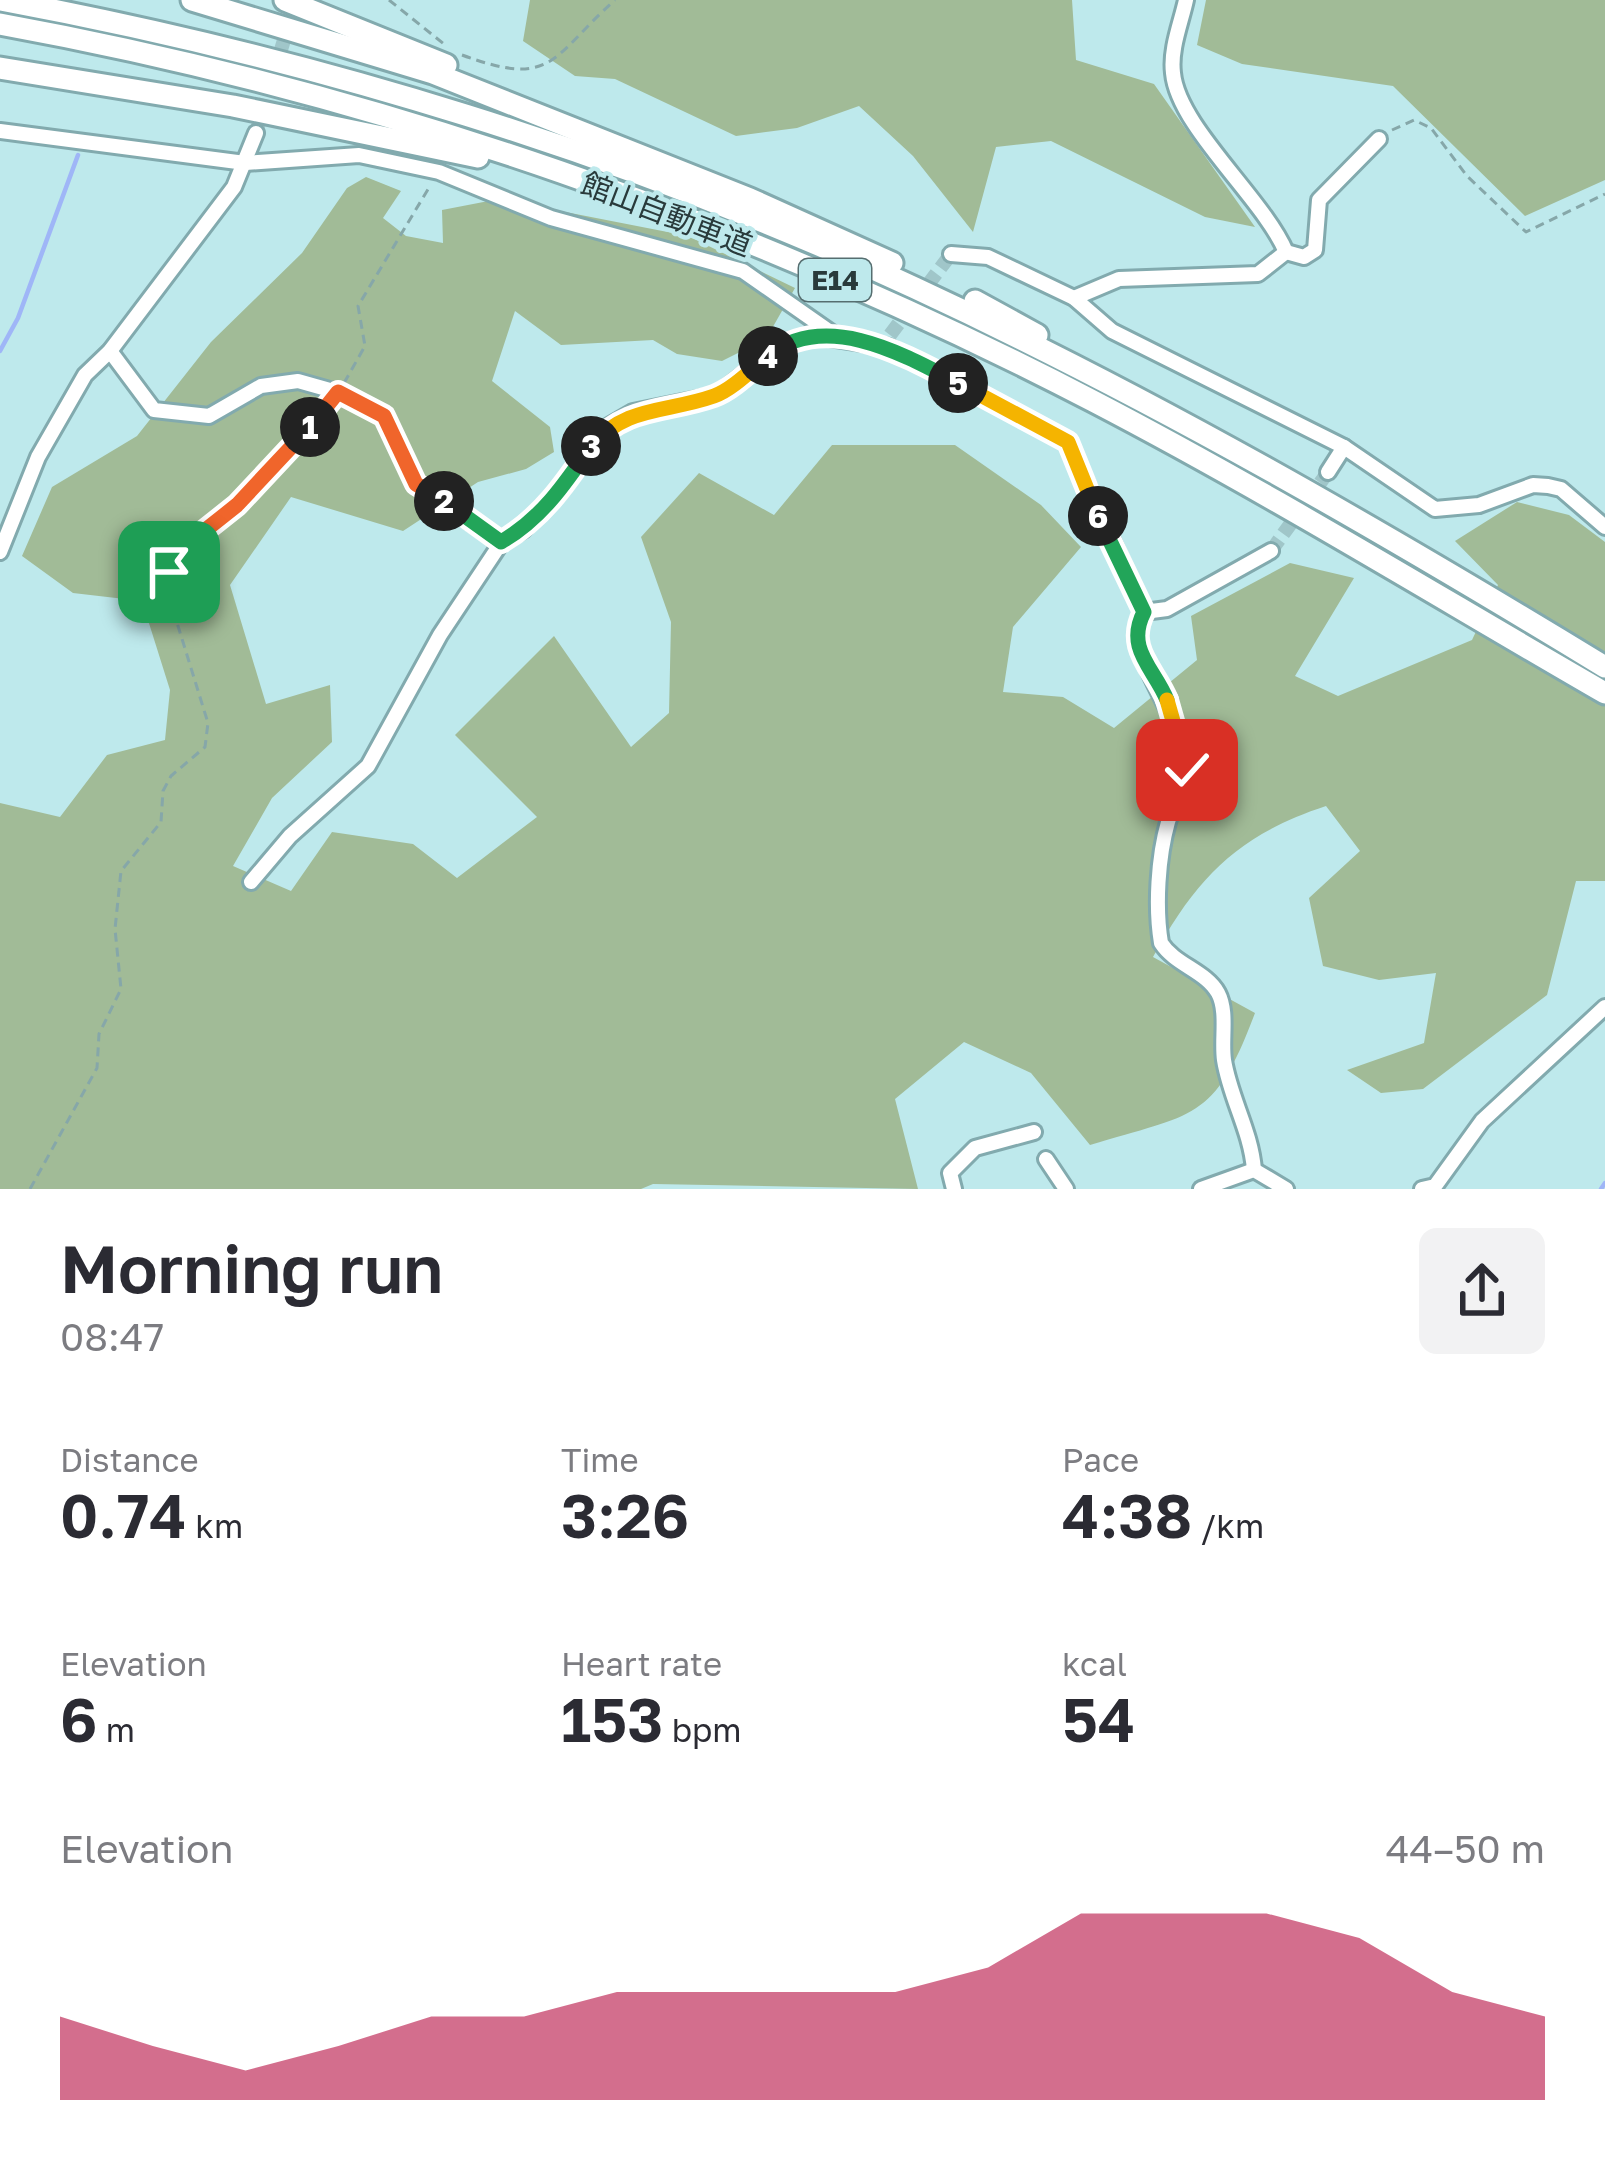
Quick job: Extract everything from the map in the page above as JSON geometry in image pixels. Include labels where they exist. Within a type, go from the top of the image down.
[{"type":"highway","name":"館山自動車道","points":[[1,0],[252,55],[556,147],[813,244],[1099,377],[1394,538],[1605,668]]},
{"type":"highway","points":[[192,0],[433,73],[750,199],[1015,320],[1099,377]]},
{"type":"highway","points":[[285,0],[441,62],[603,142]]},
{"type":"highway","name":"館山自動車道","points":[[0,23],[245,78],[549,170],[804,267],[1070,389],[1381,559],[1605,693]]},
{"type":"highway","points":[[0,68],[549,170]]},
{"type":"highway","points":[[0,78],[54,76]]},
{"type":"street","points":[[1186,0],[1172,67],[1174,85],[1276,228],[1286,252]]},
{"type":"street","points":[[0,131],[244,163],[359,155],[439,172],[550,218],[743,271],[840,339]]},
{"type":"street","points":[[0,549],[38,457],[64,409],[85,375],[110,351],[234,187],[256,133]]},
{"type":"street","points":[[1286,252],[1304,257],[1315,250],[1319,200],[1379,139]]},
{"type":"street","points":[[1074,298],[1119,279],[1258,274],[1286,252]]},
{"type":"street","points":[[952,254],[988,257],[1074,298],[1112,331],[1225,383],[1344,447],[1436,509],[1479,505],[1533,485],[1548,486],[1561,489],[1605,527]]},
{"type":"street","points":[[251,882],[290,836],[368,766],[440,635],[501,542],[523,530],[558,494],[592,446],[621,419],[717,395],[777,349],[810,335],[890,341],[1068,442],[1144,612]]},
{"type":"street","points":[[110,351],[154,410],[181,416],[209,416],[261,386],[298,381],[338,392],[384,416],[416,484],[501,542]]},
{"type":"street","points":[[1328,472],[1344,447]]},
{"type":"street","points":[[1144,612],[1167,609],[1270,551]]},
{"type":"street","points":[[1144,612],[1137,626],[1137,647],[1164,692],[1187,770],[1163,843],[1161,944],[1169,957],[1215,986],[1221,1001],[1224,1061],[1251,1137],[1254,1171]]},
{"type":"street","points":[[1433,1188],[1482,1121],[1605,1007]]},
{"type":"street","points":[[954,1189],[950,1173],[975,1148],[1034,1132]]},
{"type":"street","points":[[1046,1159],[1066,1189]]},
{"type":"street","points":[[1202,1189],[1254,1171],[1286,1189]]},
{"type":"path","points":[[389,0],[453,52],[511,73],[553,60],[612,2]]},
{"type":"path","points":[[1379,139],[1414,119],[1431,128],[1467,176],[1526,232],[1605,194]]},
{"type":"path","points":[[30,1189],[97,1068],[99,1034],[121,989],[115,929],[121,871],[161,821],[163,791],[171,776],[205,747],[208,723],[174,614],[169,572],[179,551],[237,505],[338,392],[365,346],[358,306],[400,227],[439,172]]},
{"type":"green space","points":[[530,0],[1072,0],[1076,60],[1154,84],[1255,227],[1205,217],[1051,141],[996,147],[973,232],[913,156],[859,106],[797,128],[736,136],[615,79],[575,76],[523,41]]},
{"type":"green space","points":[[1206,0],[1605,0],[1605,180],[1525,216],[1393,86],[1242,64],[1197,45]]},
{"type":"green space","points":[[366,177],[401,191],[383,218],[406,236],[443,243],[442,210],[499,199],[688,236],[795,288],[766,339],[722,361],[677,354],[653,340],[561,345],[515,311],[492,381],[550,427],[554,452],[526,469],[478,482],[403,531],[291,497],[230,585],[266,704],[330,685],[332,742],[272,798],[233,866],[291,891],[332,832],[413,844],[457,878],[537,817],[455,735],[554,636],[631,747],[669,713],[671,622],[641,537],[699,473],[774,515],[832,445],[955,445],[1041,505],[1081,547],[1013,627],[1003,692],[1063,697],[1114,728],[1197,660],[1191,616],[1290,563],[1354,578],[1295,676],[1338,696],[1472,640],[1498,585],[1455,541],[1517,502],[1569,515],[1605,542],[1605,881],[1576,881],[1547,995],[1423,1089],[1381,1093],[1347,1070],[1424,1043],[1436,973],[1379,980],[1323,966],[1309,898],[1360,851],[1326,806],[1268,831],[1223,862],[1186,904],[1153,957],[1255,1013],[1227,1075],[1212,1094],[1178,1118],[1090,1145],[1031,1073],[964,1042],[895,1099],[918,1189],[653,1184],[641,1189],[0,1189],[0,803],[60,817],[107,755],[165,740],[170,690],[142,601],[73,593],[22,556],[52,487],[137,436],[211,342],[302,253],[347,188]]},
{"type":"waterway","points":[[0,351],[18,318],[78,155]]},
{"type":"waterway","points":[[1601,1189],[1605,1183]]},
{"type":"tunnel","points":[[256,133],[296,0]]},
{"type":"tunnel","points":[[890,335],[951,254]]},
{"type":"tunnel","points":[[1271,551],[1328,472]]},
{"type":"route","points":[[169,572],[179,551],[237,505],[286,448],[316,423],[338,392],[384,416],[416,484],[501,542],[523,530],[558,494],[609,426],[633,412],[717,395],[777,349],[810,335],[889,346],[1068,442],[1105,534],[1144,612],[1137,626],[1137,647],[1164,692],[1187,770]]}]
